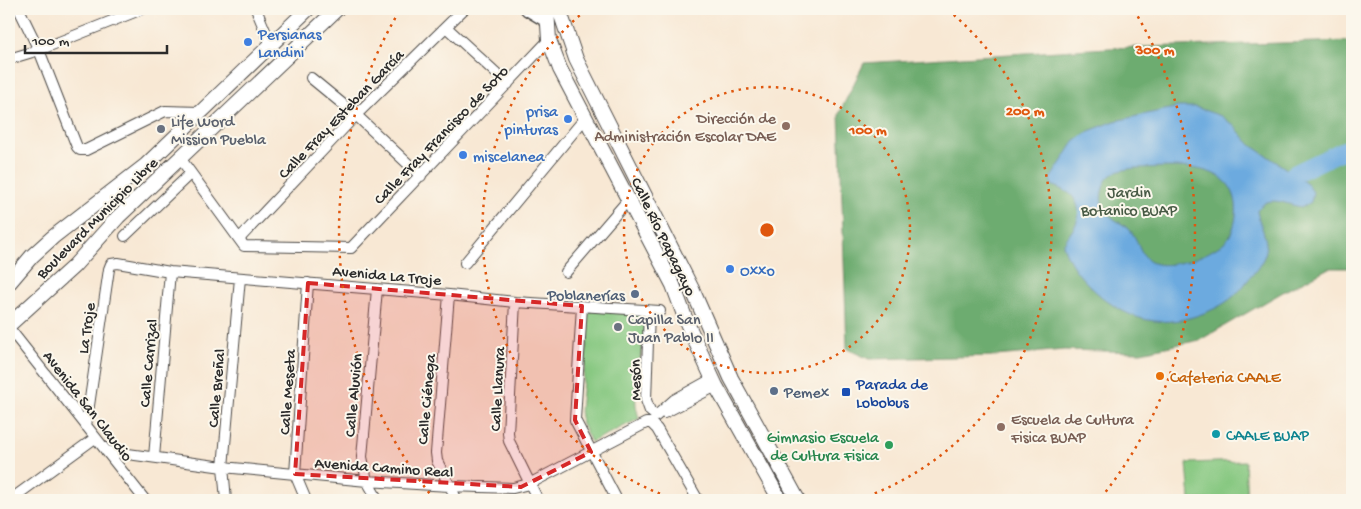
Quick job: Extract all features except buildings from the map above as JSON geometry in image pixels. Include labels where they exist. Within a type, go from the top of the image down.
[{"type":"main road","name":"Boulevard Municipio Libre","points":[[9,284],[32,256],[52,237],[146,165],[308,9]]},
{"type":"main road","name":"Boulevard Municipio Libre","points":[[9,327],[74,266],[118,217],[337,9]]},
{"type":"main road","name":"Calle Río Papagayo","points":[[563,9],[562,15],[576,59],[693,292],[731,378],[798,500]]},
{"type":"main road","name":"Calle Río Papagayo","points":[[547,15],[549,40],[560,69],[673,285],[687,323],[714,383],[780,500]]},
{"type":"street","points":[[19,9],[39,50],[77,147],[80,150],[86,150],[165,111],[200,112]]},
{"type":"street","points":[[9,59],[39,50],[142,9]]},
{"type":"street","points":[[256,9],[271,45]]},
{"type":"street","name":"Calle Fray Esteban García","points":[[239,240],[356,115],[464,9]]},
{"type":"street","points":[[527,9],[547,15]]},
{"type":"street","points":[[446,27],[508,84]]},
{"type":"street","name":"Calle Fray Francisco de Soto","points":[[239,240],[244,246],[351,248],[549,40]]},
{"type":"street","points":[[311,78],[356,115],[421,176]]},
{"type":"street","points":[[465,263],[586,117]]},
{"type":"street","points":[[180,158],[239,240]]},
{"type":"street","points":[[125,236],[191,173]]},
{"type":"street","points":[[566,272],[628,200]]},
{"type":"street","name":"Avenida La Troje","points":[[111,264],[118,263],[170,272],[515,302],[660,312]]},
{"type":"street","name":"La Troje","points":[[86,426],[111,264]]},
{"type":"street","name":"Calle Carrizal","points":[[154,457],[170,272]]},
{"type":"street","name":"Calle Breñal","points":[[226,500],[223,467],[240,278]]},
{"type":"street","name":"Calle Meseta","points":[[306,500],[295,474],[308,283]]},
{"type":"street","name":"Calle Aluvión","points":[[377,289],[362,457],[368,481],[378,500]]},
{"type":"street","name":"Calle Ciénega","points":[[449,295],[436,453],[437,461],[457,500]]},
{"type":"street","name":"Calle Llanura","points":[[515,302],[508,433],[509,441],[538,500]]},
{"type":"street","points":[[582,306],[575,420],[617,500]]},
{"type":"street","name":"Mesón","points":[[649,310],[646,400],[650,411],[656,416],[674,400],[714,383]]},
{"type":"street","name":"Avenida San Claudio","points":[[9,327],[145,500]]},
{"type":"street","name":"Mesón","points":[[646,423],[651,423],[657,429],[698,500]]},
{"type":"street","name":"Avenida Camino Real","points":[[106,451],[223,467],[368,481],[513,488],[529,484],[646,423]]},
{"type":"street","points":[[10,500],[95,438]]},
{"type":"highlighted area","points":[[308,283],[582,306],[575,420],[591,452],[521,487],[295,474]]},
{"type":"green space","name":"Jardin Botanico BUAP","points":[[1352,41],[1352,268],[1329,268],[1200,340],[1141,352],[1064,350],[996,356],[869,359],[847,349],[839,114],[864,63],[1108,48]]},
{"type":"green space","points":[[586,308],[646,312],[644,337],[635,388],[639,419],[591,442],[582,424],[580,410],[588,333],[585,331],[585,320],[588,317]]},
{"type":"green space","points":[[1245,461],[1247,500],[1190,500],[1187,463]]},
{"type":"water","points":[[1178,107],[1195,107],[1221,116],[1233,125],[1251,145],[1294,174],[1308,185],[1313,192],[1311,202],[1303,207],[1272,201],[1261,205],[1257,211],[1266,241],[1265,255],[1239,291],[1219,306],[1191,318],[1176,321],[1147,320],[1134,316],[1108,302],[1095,291],[1068,258],[1063,245],[1077,221],[1077,204],[1069,193],[1052,185],[1050,179],[1074,142],[1089,131],[1115,121]],"holes":[[[1180,167],[1196,169],[1210,172],[1222,179],[1231,189],[1236,204],[1235,221],[1229,237],[1214,249],[1192,260],[1168,265],[1149,261],[1129,229],[1107,213],[1101,198],[1104,185],[1109,176],[1135,168]]]},
{"type":"waterway","points":[[1294,174],[1344,150],[1352,153]]},
{"type":"place","name":"Persianas Landini","points":[[248,42]]},
{"type":"place","name":"prisa pinturas","points":[[568,119]]},
{"type":"place","name":"Dirección de Administración Escolar DAE","points":[[786,126]]},
{"type":"place","name":"Life Word Mission Puebla","points":[[161,129]]},
{"type":"place","name":"miscelanea","points":[[463,155]]},
{"type":"place","name":"Oxxo","points":[[730,269]]},
{"type":"place","name":"Poblanerías","points":[[635,294]]},
{"type":"place","name":"Capilla San Juan Pablo II","points":[[618,327]]},
{"type":"place","name":"Cafeteria CAALE","points":[[1160,376]]},
{"type":"place","name":"Pemex","points":[[774,391]]},
{"type":"place","name":"Parada de Lobobus","points":[[846,392]]},
{"type":"place","name":"Escuela de Cultura Fisica BUAP","points":[[1001,427]]},
{"type":"place","name":"CAALE BUAP","points":[[1216,434]]},
{"type":"place","name":"Gimnasio Escuela de Cultura Fisica","points":[[889,445]]}]
